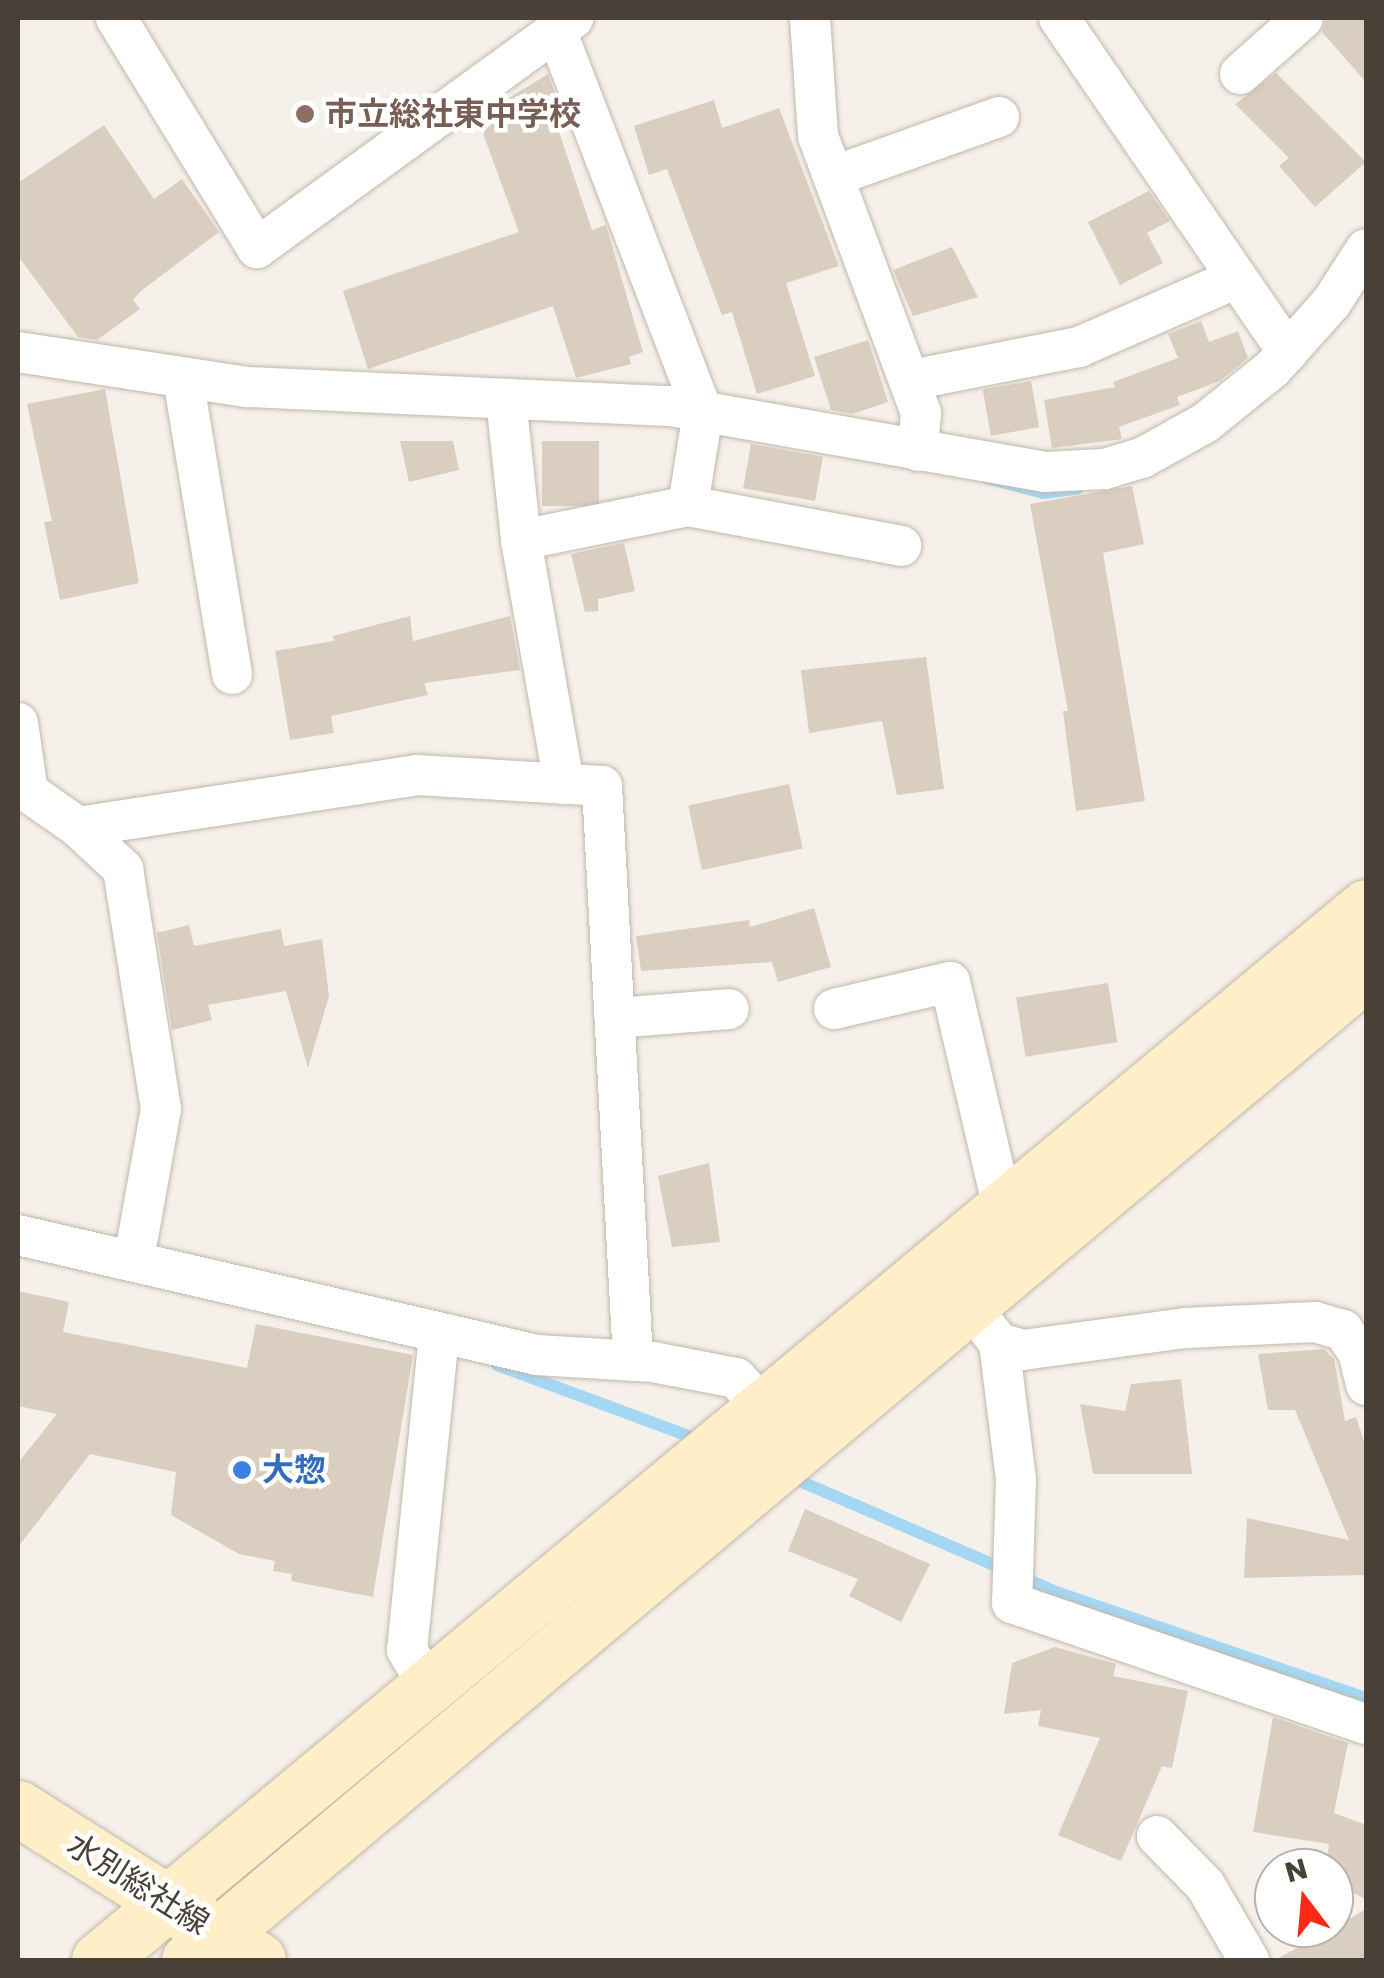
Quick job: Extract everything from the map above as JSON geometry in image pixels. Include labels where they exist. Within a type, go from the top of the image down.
[{"type":"street","points":[[116,18],[257,248],[564,24],[701,423],[688,506]]},
{"type":"street","points":[[810,18],[818,136],[911,380],[921,412],[918,451]]},
{"type":"street","points":[[1060,18],[1288,352]]},
{"type":"street","points":[[1240,74],[1303,18]]},
{"type":"street","points":[[836,175],[999,118]]},
{"type":"street","points":[[18,352],[185,390],[247,387],[701,423],[1046,472],[1105,469],[1142,458],[1205,423],[1288,352],[1366,249]]},
{"type":"street","points":[[911,380],[1080,347],[1237,278]]},
{"type":"street","points":[[185,390],[232,674]]},
{"type":"street","points":[[505,408],[521,540],[564,784]]},
{"type":"street","points":[[521,540],[688,506],[901,546]]},
{"type":"street","points":[[18,724],[28,792],[78,826],[123,869],[161,1109],[134,1259]]},
{"type":"street","points":[[78,826],[417,775],[602,786],[633,1361]]},
{"type":"street","points":[[1366,907],[1003,1208],[968,1305],[1016,1479],[1012,1602],[1366,1724]]},
{"type":"street","points":[[99,1960],[428,1686],[758,1448],[968,1305],[1366,972]]},
{"type":"street","points":[[834,1009],[950,982],[1003,1208]]},
{"type":"street","points":[[614,1018],[729,1009]]},
{"type":"street","points":[[18,1236],[134,1259],[438,1345],[633,1361],[736,1378],[758,1448]]},
{"type":"street","points":[[968,1305],[1023,1350],[1186,1328],[1316,1322],[1343,1330],[1358,1352],[1366,1385]]},
{"type":"street","points":[[428,1686],[407,1650],[438,1345]]},
{"type":"street","points":[[222,1952],[758,1448]]},
{"type":"street","name":"水別総社線","points":[[18,1808],[167,1902],[222,1952]]},
{"type":"street","points":[[1157,1836],[1206,1885],[1249,1960]]},
{"type":"building","points":[[1326,18],[1366,18],[1366,82],[1322,32]]},
{"type":"building","points":[[1276,73],[1366,162],[1315,207],[1279,166],[1289,158],[1235,104]]},
{"type":"building","points":[[548,74],[566,123],[557,126],[592,230],[606,225],[643,352],[629,357],[631,364],[576,378],[553,306],[368,369],[343,291],[519,232],[477,117]]},
{"type":"building","points":[[714,100],[722,128],[779,108],[839,266],[786,283],[815,376],[757,394],[732,312],[722,315],[667,169],[649,175],[634,126]]},
{"type":"building","points":[[104,125],[154,199],[182,179],[219,232],[141,291],[133,300],[140,309],[97,340],[78,337],[18,256],[18,183]]},
{"type":"building","points":[[1149,191],[1170,221],[1147,233],[1163,263],[1120,285],[1088,222]]},
{"type":"building","points":[[952,247],[978,297],[913,316],[893,270]]},
{"type":"building","points":[[1201,321],[1209,342],[1238,331],[1248,358],[1220,381],[1177,397],[1180,405],[1119,427],[1122,439],[1052,448],[1044,400],[1115,387],[1113,382],[1178,358],[1168,334]]},
{"type":"building","points":[[868,340],[888,402],[852,414],[831,410],[814,357]]},
{"type":"building","points":[[1031,381],[1039,427],[991,436],[983,390]]},
{"type":"building","points":[[105,389],[139,583],[60,600],[44,522],[52,521],[27,404]]},
{"type":"building","points":[[400,441],[453,441],[459,470],[409,482]]},
{"type":"building","points":[[542,441],[599,441],[599,506],[542,506]]},
{"type":"building","points":[[751,444],[823,457],[815,501],[743,488]]},
{"type":"building","points":[[1132,486],[1144,544],[1103,553],[1145,801],[1076,811],[1063,711],[1068,711],[1030,504]]},
{"type":"building","points":[[624,543],[635,591],[598,599],[598,611],[585,612],[571,554]]},
{"type":"building","points":[[410,616],[413,641],[510,616],[520,670],[424,683],[428,695],[331,716],[334,733],[290,740],[275,651],[334,641],[333,636]]},
{"type":"building","points":[[926,657],[944,789],[897,795],[882,721],[809,733],[801,670]]},
{"type":"building","points":[[789,784],[803,849],[702,870],[688,805]]},
{"type":"building","points":[[814,908],[831,967],[778,982],[772,962],[641,971],[636,936],[749,920],[750,927]]},
{"type":"building","points":[[189,925],[194,946],[281,929],[284,946],[322,939],[329,996],[308,1068],[286,991],[208,1005],[212,1020],[172,1030],[157,933]]},
{"type":"building","points":[[1108,983],[1117,1042],[1026,1057],[1016,998]]},
{"type":"building","points":[[709,1163],[720,1242],[672,1247],[658,1176]]},
{"type":"building","points":[[18,1291],[69,1302],[63,1332],[247,1368],[256,1324],[413,1355],[373,1597],[291,1581],[292,1574],[273,1571],[275,1561],[239,1554],[171,1515],[176,1472],[90,1454],[18,1547],[18,1463],[57,1414],[18,1406]]},
{"type":"building","points":[[1324,1349],[1334,1359],[1345,1421],[1356,1417],[1366,1447],[1366,1581],[1363,1575],[1244,1578],[1247,1518],[1349,1540],[1295,1410],[1268,1410],[1258,1354]]},
{"type":"building","points":[[1181,1379],[1192,1474],[1093,1474],[1080,1404],[1125,1411],[1131,1384]]},
{"type":"building","points":[[805,1509],[930,1564],[901,1622],[849,1596],[858,1579],[788,1551]]},
{"type":"building","points":[[1055,1647],[1116,1664],[1113,1676],[1188,1691],[1172,1768],[1162,1766],[1121,1861],[1058,1835],[1100,1738],[1038,1726],[1041,1710],[1004,1714],[1012,1663]]},
{"type":"building","points":[[1273,1717],[1348,1743],[1334,1813],[1366,1825],[1366,1899],[1354,1893],[1354,1848],[1328,1848],[1329,1844],[1253,1832]]},
{"type":"building","points":[[1366,1909],[1366,1960],[1275,1960],[1297,1948],[1354,1948],[1354,1916]]},
{"type":"waterway","points":[[986,478],[1043,493],[1078,489]]},
{"type":"waterway","points":[[497,1365],[703,1441]]},
{"type":"waterway","points":[[786,1475],[1059,1593],[1366,1698]]},
{"type":"place","name":"市立総社東中学校","points":[[305,114]]},
{"type":"place","name":"大惣","points":[[242,1470]]}]
